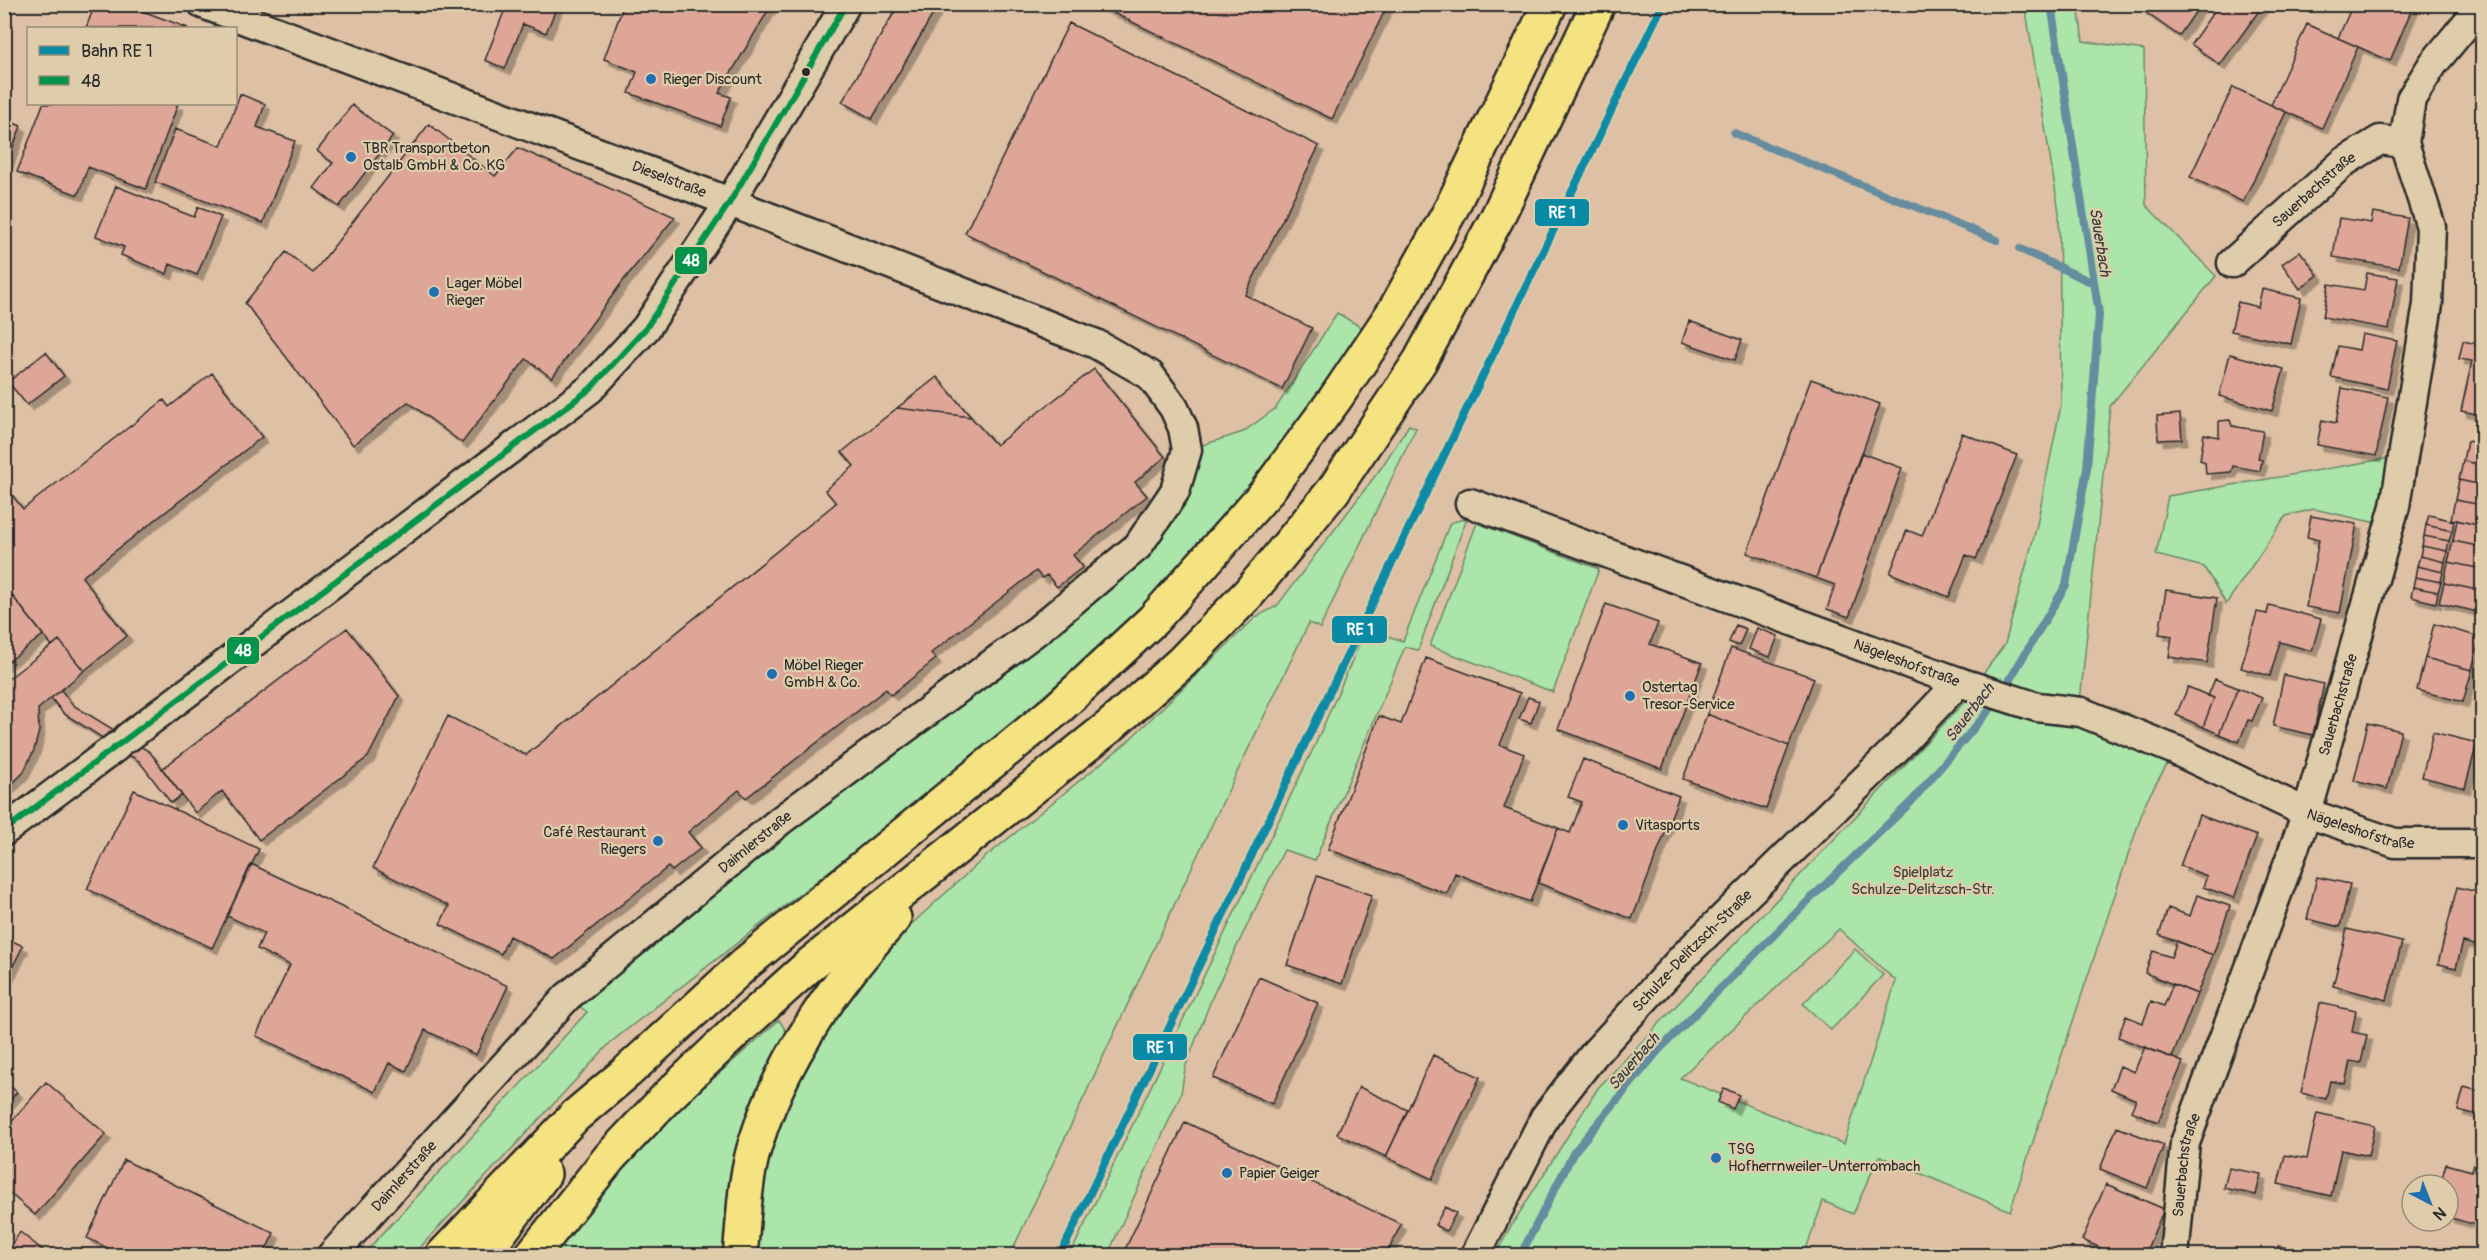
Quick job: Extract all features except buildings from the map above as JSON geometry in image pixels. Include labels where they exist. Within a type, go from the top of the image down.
[{"type":"highway","points":[[442,1256],[574,1116],[627,1072],[746,963],[1056,711],[1153,620],[1264,495],[1335,399],[1395,310],[1450,211],[1550,4]]},
{"type":"highway","points":[[531,1256],[610,1157],[667,1097],[734,1033],[812,963],[1108,727],[1182,662],[1249,593],[1333,490],[1425,351],[1497,218],[1598,4]]},
{"type":"highway","points":[[740,1256],[746,1195],[755,1143],[785,1069],[824,1006],[868,947],[972,837]]},
{"type":"highway","points":[[482,1256],[557,1157],[627,1072]]},
{"type":"street","name":"Dieselstraße","points":[[203,4],[730,202],[1096,344],[1150,375],[1174,408],[1183,428],[1187,450]]},
{"type":"street","points":[[4,831],[590,389],[646,328],[730,202],[846,4]]},
{"type":"street","name":"Sauerbachstraße","points":[[2174,1256],[2186,1143],[2307,813],[2395,506],[2428,304],[2431,227],[2404,143],[2411,99],[2433,64],[2478,6]]},
{"type":"street","name":"Sauerbachstraße","points":[[2232,262],[2344,162],[2380,140],[2404,143]]},
{"type":"street","name":"Daimlerstraße","points":[[331,1256],[567,997],[781,820],[1039,629],[1138,546],[1175,492],[1187,450]]},
{"type":"street","name":"Nägeleshofstraße","points":[[1470,502],[1967,684],[2032,706],[2081,712],[2175,750],[2307,813],[2395,843],[2482,843]]},
{"type":"street","name":"Schulze-Delitzsch-Straße","points":[[1475,1256],[1545,1117],[1595,1053],[1685,955],[1897,748],[1967,684]]},
{"type":"green space","points":[[2025,5],[2078,5],[2083,41],[2144,50],[2146,205],[2216,276],[2110,406],[2080,702],[1974,686],[2005,644],[2036,529],[2061,405],[2059,212]]},
{"type":"green space","points":[[1337,313],[1371,333],[1293,444],[1178,575],[1065,686],[611,1042],[413,1255],[362,1256],[587,1012],[567,997],[1138,546],[1187,450],[1243,432],[1276,408]]},
{"type":"green space","points":[[1409,425],[1416,428],[1320,628],[1309,623],[1010,1255],[546,1256],[622,1160],[779,1020],[808,1066],[850,991],[905,930],[983,859],[1126,743],[1256,617],[1277,606],[1381,468]]},
{"type":"green space","points":[[2390,458],[2381,524],[2314,509],[2286,516],[2226,604],[2204,567],[2156,555],[2168,496]]},
{"type":"green space","points":[[1467,518],[1418,650],[1405,647],[1315,860],[1284,850],[1213,995],[1185,1068],[1181,1094],[1108,1254],[1070,1255],[1315,745],[1366,629],[1403,641],[1450,523]]},
{"type":"green space","points":[[1477,523],[1599,569],[1553,692],[1430,646]]},
{"type":"green space","name":"Spielplatz Schulze-Delitzsch-Str.","points":[[1973,693],[2079,719],[2172,756],[2146,801],[2010,1211],[1879,1156],[1853,1214],[1823,1201],[1804,1255],[1495,1256],[1510,1228],[1598,1088]],"holes":[[[1839,929],[1896,981],[1844,1144],[1680,1078]]]},
{"type":"green space","points":[[1855,949],[1883,975],[1831,1030],[1803,1004]]},
{"type":"waterway","name":"Sauerbach","points":[[2003,691],[2066,585],[2087,468],[2099,314],[2051,4]]},
{"type":"waterway","points":[[1734,133],[1997,240]]},
{"type":"waterway","points":[[2020,249],[2093,283]]},
{"type":"waterway","name":"Sauerbach","points":[[1520,1256],[1574,1152],[1659,1050],[1911,802],[1997,701]]},
{"type":"transit line","name":"48","points":[[4,831],[590,389],[646,328],[730,202],[846,4]]},
{"type":"transit line","points":[[1060,1256],[1358,633],[1663,4]]},
{"type":"place","name":"Rieger Discount","points":[[651,79]]},
{"type":"place","name":"TBR Transportbeton Ostalb GmbH & Co. KG","points":[[351,157]]},
{"type":"place","name":"Lager Möbel Rieger","points":[[434,292]]},
{"type":"place","name":"Möbel Rieger GmbH & Co.","points":[[772,674]]},
{"type":"place","name":"Ostertag Tresor-Service","points":[[1630,696]]},
{"type":"place","name":"Vitasports","points":[[1623,825]]},
{"type":"place","name":"Café Restaurant Riegers","points":[[658,841]]},
{"type":"place","name":"TSG Hofherrnweiler-Unterrombach","points":[[1716,1158]]},
{"type":"place","name":"Papier Geiger","points":[[1227,1173]]}]
